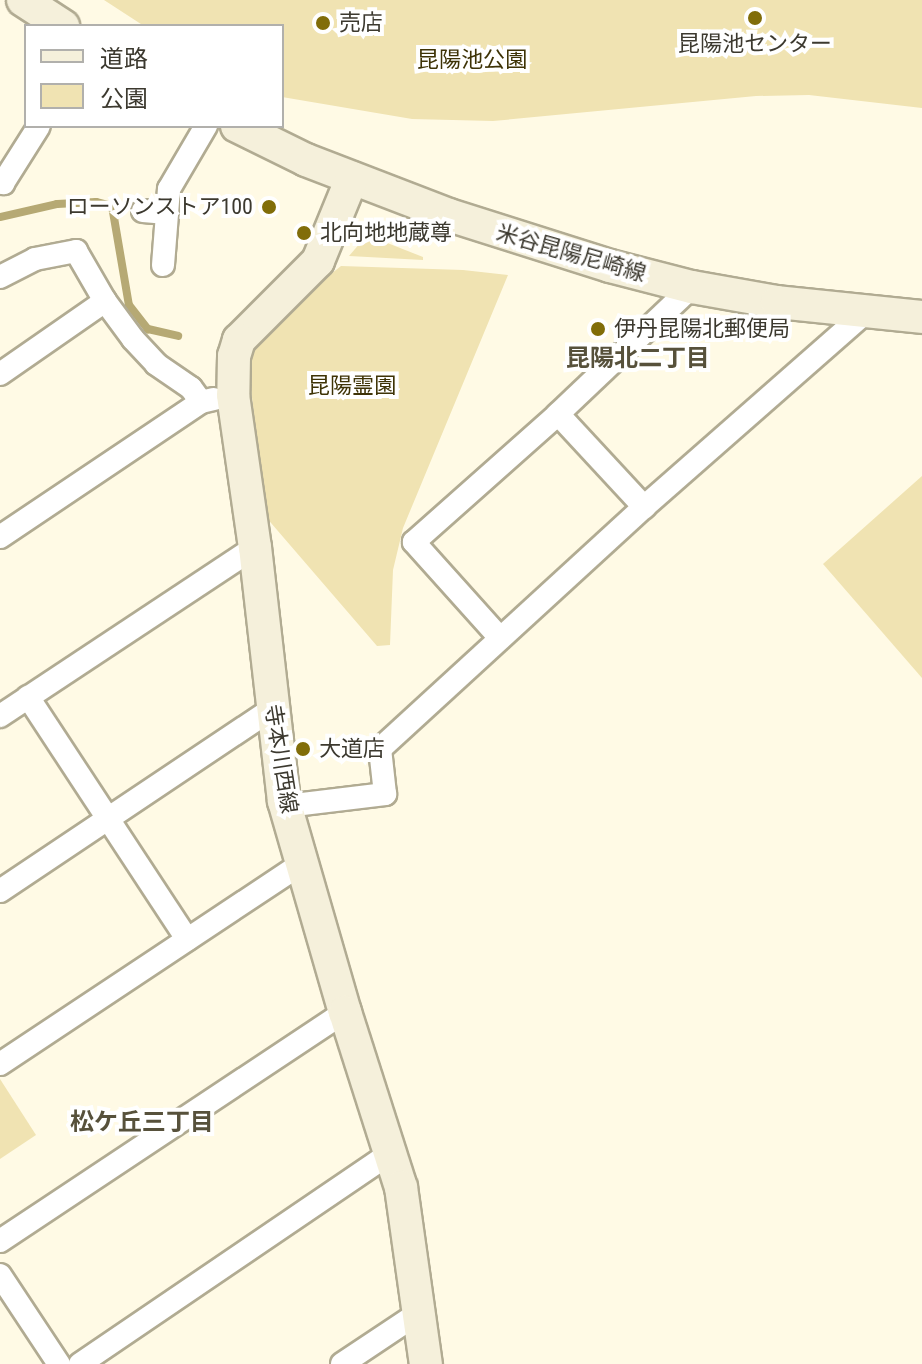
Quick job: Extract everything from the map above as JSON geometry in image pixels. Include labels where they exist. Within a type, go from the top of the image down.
[{"type":"main road","points":[[23,0],[60,24]]},
{"type":"main road","name":"米谷昆陽尼崎線","points":[[241,128],[352,178],[481,226],[610,266],[692,287],[865,313],[922,317]]},
{"type":"main road","name":"寺本川西線","points":[[352,178],[318,261],[239,340],[234,356],[233,395],[286,806],[345,1012],[401,1187],[426,1364]]},
{"type":"street","points":[[0,181],[3,183],[38,128]]},
{"type":"street","points":[[163,265],[169,189],[205,128]]},
{"type":"street","points":[[143,211],[167,213]]},
{"type":"street","points":[[0,277],[35,259],[76,251],[105,301],[156,364],[191,388],[201,402]]},
{"type":"street","points":[[500,638],[414,542],[558,414],[692,287]]},
{"type":"street","points":[[0,374],[105,301]]},
{"type":"street","points":[[286,806],[388,794],[380,749],[644,507],[865,313]]},
{"type":"street","points":[[0,537],[201,402],[233,395]]},
{"type":"street","points":[[558,414],[644,507]]},
{"type":"street","points":[[0,716],[255,547]]},
{"type":"street","points":[[28,697],[187,939]]},
{"type":"street","points":[[0,891],[272,709]]},
{"type":"street","points":[[0,1064],[301,864]]},
{"type":"street","points":[[0,1241],[345,1012]]},
{"type":"street","points":[[80,1364],[392,1152]]},
{"type":"street","points":[[0,1275],[59,1364]]},
{"type":"street","points":[[342,1364],[420,1312]]},
{"type":"green space","name":"昆陽池公園","points":[[104,0],[922,0],[922,108],[809,95],[756,96],[493,121],[412,119],[284,97],[284,24],[141,24]]},
{"type":"green space","points":[[367,235],[423,257],[423,260],[349,256]]},
{"type":"green space","name":"昆陽霊園","points":[[341,266],[463,270],[508,275],[403,528],[393,570],[390,645],[377,646],[265,516],[248,361],[262,329]]},
{"type":"green space","points":[[922,476],[922,678],[823,564]]},
{"type":"green space","points":[[0,1079],[36,1135],[0,1159]]},
{"type":"waterway","points":[[0,217],[57,204],[96,202],[112,206],[129,305],[148,329],[178,336]]},
{"type":"place","name":"昆陽池センター","points":[[755,18]]},
{"type":"place","name":"売店","points":[[323,23]]},
{"type":"place","name":"ローソンストア100","points":[[269,207]]},
{"type":"place","name":"北向地地蔵尊","points":[[304,233]]},
{"type":"place","name":"伊丹昆陽北郵便局","points":[[598,329]]},
{"type":"place","name":"大道店","points":[[303,749]]},
{"type":"district","name":"昆陽北二丁目","points":[[638,359]]},
{"type":"district","name":"松ケ丘三丁目","points":[[142,1123]]}]
